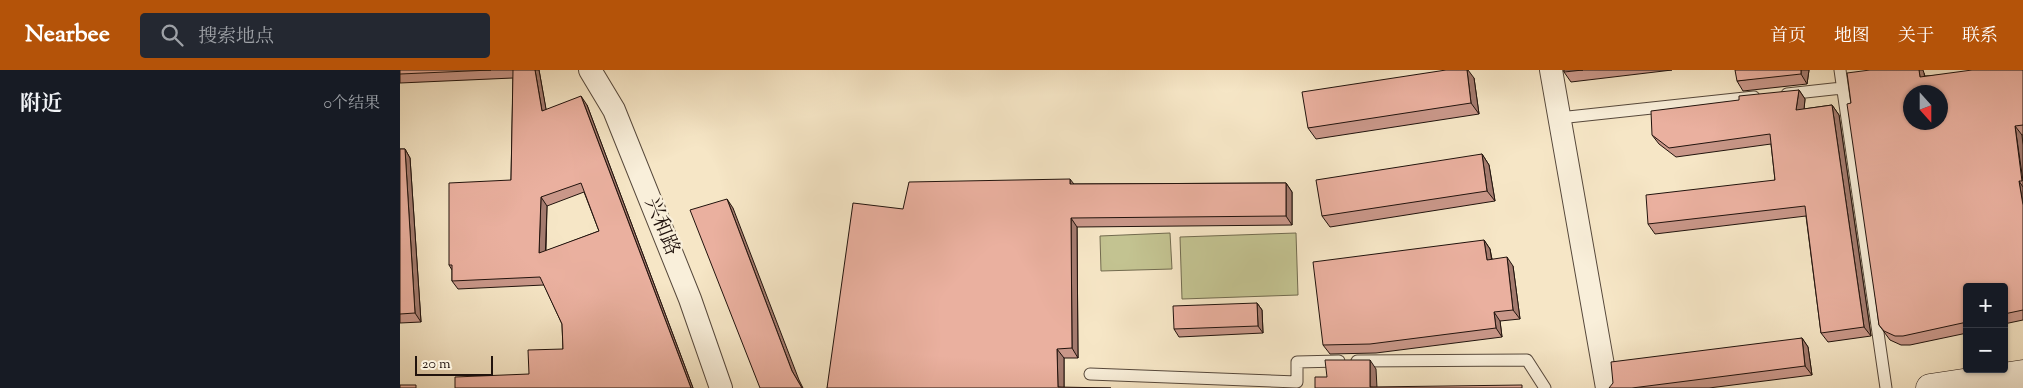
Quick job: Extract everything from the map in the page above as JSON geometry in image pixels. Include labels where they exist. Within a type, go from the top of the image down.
[{"type":"main road","points":[[1930,388],[2023,374]]},
{"type":"street","name":"兴和路","points":[[590,70],[614,110],[690,299],[720,388]]},
{"type":"street","points":[[1551,70],[1607,388]]},
{"type":"lane","points":[[1840,70],[1886,388]]},
{"type":"lane","points":[[1559,118],[1842,88]]},
{"type":"lane","points":[[1090,374],[1297,382],[1297,362],[1527,360],[1545,388]]},
{"type":"green space","points":[[1170,233],[1172,269],[1101,271],[1100,236]]},
{"type":"green space","points":[[1296,233],[1298,295],[1182,299],[1180,237]]},
{"type":"building","points":[[400,70],[491,70],[400,74]]},
{"type":"building","points":[[513,70],[535,70],[542,111],[581,96],[691,388],[455,388],[455,377],[529,374],[528,350],[563,349],[562,324],[540,277],[452,281],[452,265],[449,265],[449,183],[511,180]],"holes":[[[581,183],[599,231],[539,253],[541,197]]]},
{"type":"building","points":[[1446,70],[1467,70],[1471,103],[1308,128],[1302,92]]},
{"type":"building","points":[[1564,70],[1583,70],[1564,72]]},
{"type":"building","points":[[1735,70],[1801,70],[1801,74],[1737,81]]},
{"type":"building","points":[[1870,70],[1919,70],[1920,77],[1972,70],[2023,70],[2023,125],[2015,126],[2022,181],[2019,181],[2023,205],[2023,310],[2008,313],[2008,283],[1963,283],[1963,323],[1903,336],[1895,336],[1884,331],[1879,325],[1847,104],[1851,103],[1847,73]]},
{"type":"building","points":[[1799,90],[1796,110],[1832,105],[1864,327],[1821,333],[1805,206],[1648,224],[1646,195],[1775,180],[1770,134],[1669,148],[1652,135],[1651,111],[1739,100],[1739,96]]},
{"type":"building","points":[[400,149],[405,149],[415,313],[400,314]]},
{"type":"building","points":[[1482,154],[1487,191],[1322,216],[1316,180]]},
{"type":"building","points":[[1070,179],[1070,184],[1286,183],[1286,216],[1071,218],[1072,348],[1057,349],[1058,387],[1111,388],[827,388],[853,203],[903,209],[909,182]]},
{"type":"building","points":[[727,199],[792,371],[802,388],[760,388],[690,210]]},
{"type":"building","points":[[1484,240],[1487,260],[1507,257],[1513,310],[1494,312],[1496,328],[1370,344],[1323,345],[1313,262]]},
{"type":"building","points":[[1257,303],[1258,326],[1174,329],[1173,306]]},
{"type":"building","points":[[1802,338],[1805,366],[1632,388],[1609,388],[1613,383],[1611,362]]},
{"type":"building","points":[[1325,360],[1370,360],[1370,387],[1522,385],[1522,388],[1315,388],[1315,377],[1327,377]]},
{"type":"building","points":[[400,385],[416,385],[416,388],[400,388]]}]
